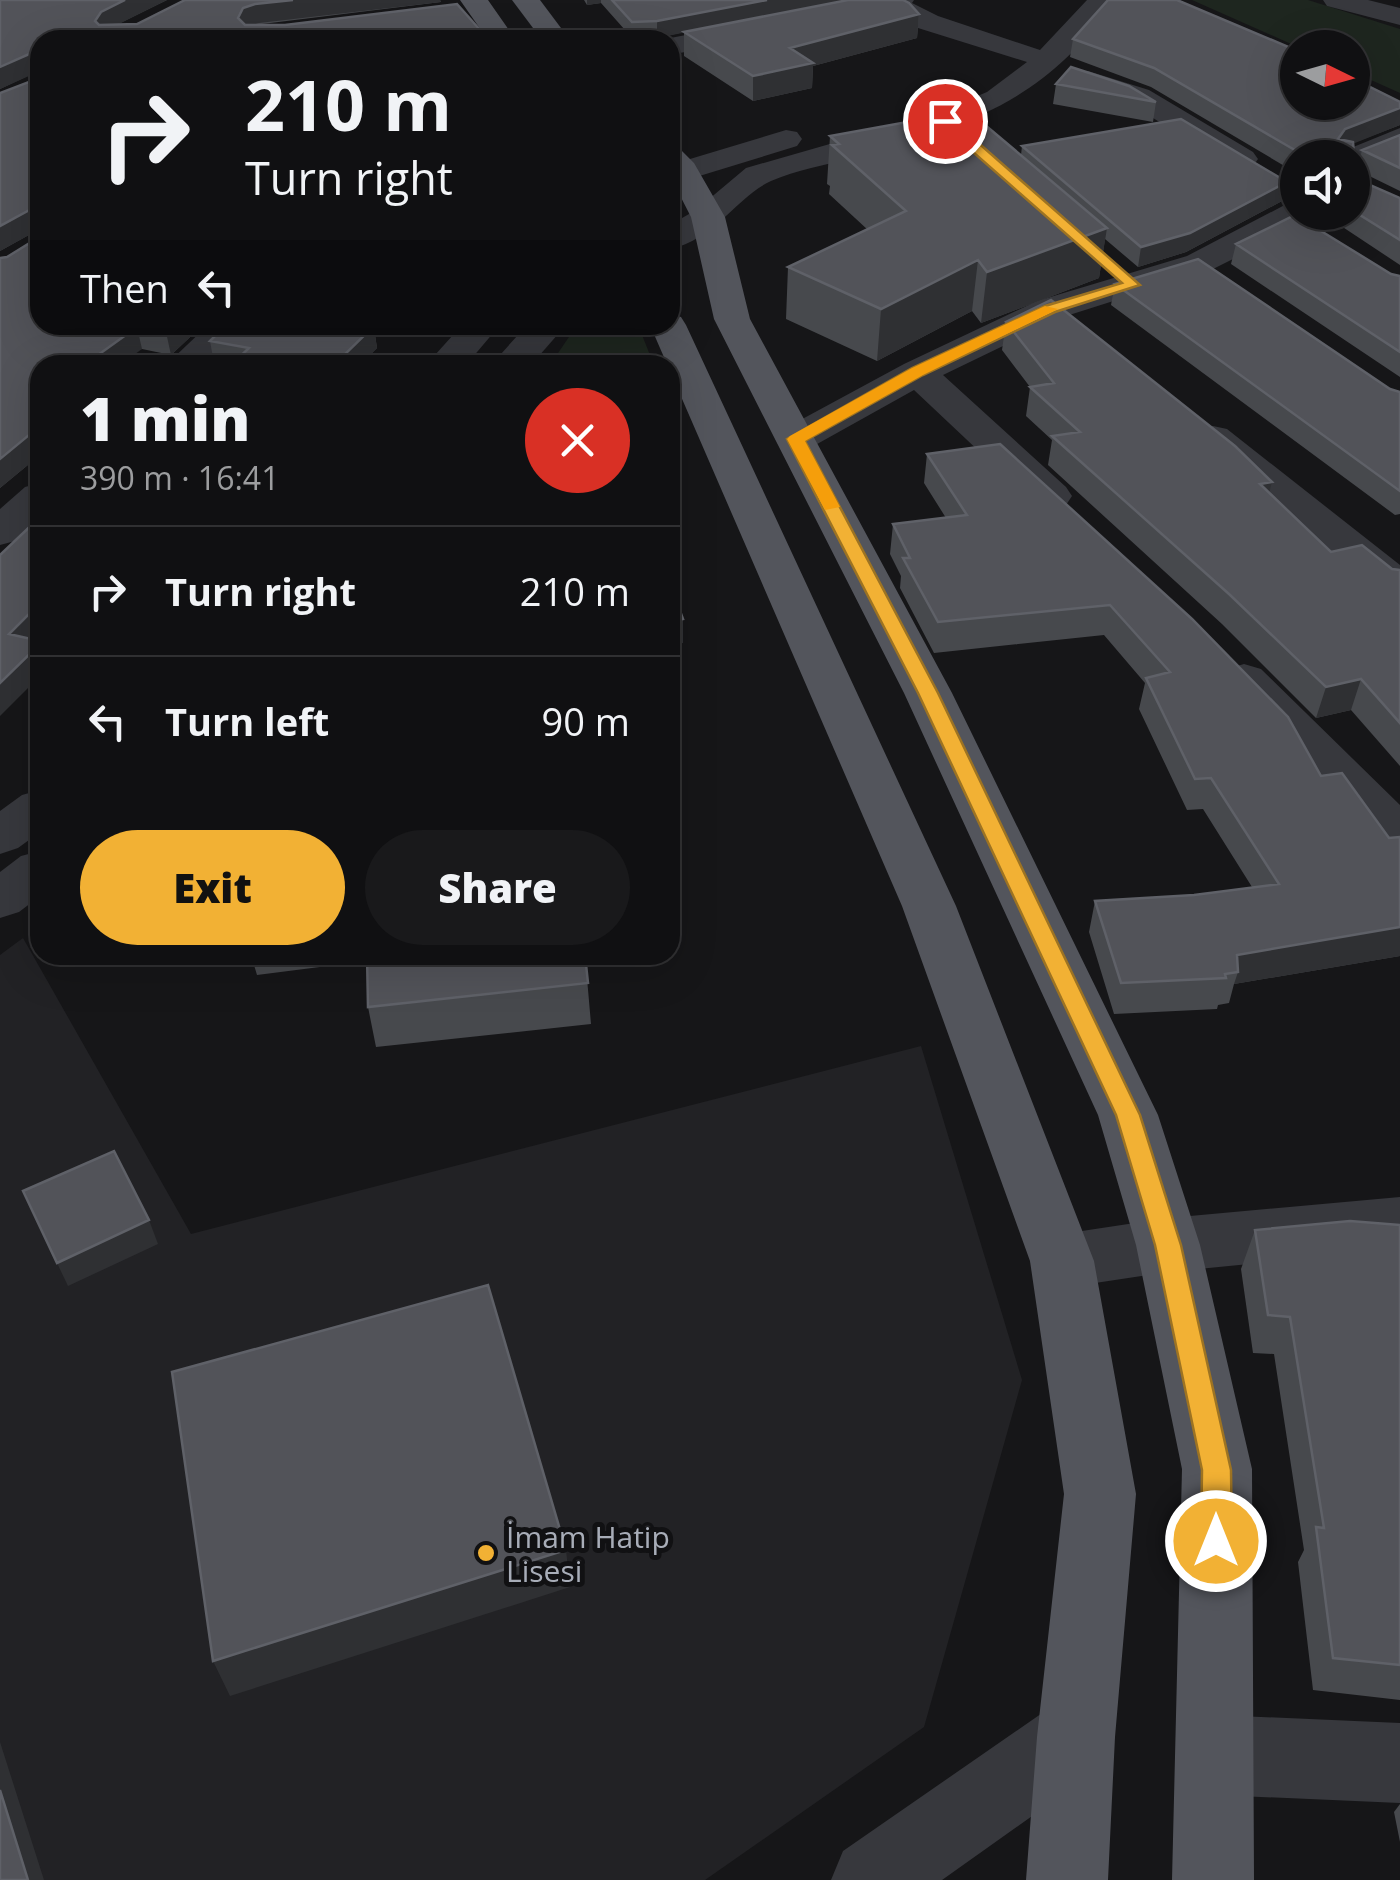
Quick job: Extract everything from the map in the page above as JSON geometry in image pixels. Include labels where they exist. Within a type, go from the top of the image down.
[{"type":"main road","points":[[526,0],[548,30]]},
{"type":"main road","points":[[477,4],[495,30]]},
{"type":"main road","points":[[680,192],[732,319],[928,693],[1128,1115],[1168,1245],[1217,1470],[1214,1880]]},
{"type":"main road","points":[[672,335],[929,906],[1062,1261],[1100,1494],[1076,1737],[1067,1880]]},
{"type":"street","points":[[680,192],[1035,59],[1077,0]]},
{"type":"street","points":[[680,192],[757,175],[945,121],[998,98],[1035,59],[1102,0]]},
{"type":"street","points":[[680,43],[805,9],[896,2],[928,22],[1138,96],[1280,193]]},
{"type":"street","points":[[1350,2],[1400,17]]},
{"type":"street","points":[[444,13],[477,4]]},
{"type":"street","points":[[945,121],[974,146]]},
{"type":"street","points":[[1370,150],[1400,136]]},
{"type":"street","points":[[796,439],[918,372],[1065,321],[1132,285],[1199,263],[1280,210]]},
{"type":"street","points":[[1103,260],[1132,285]]},
{"type":"street","points":[[1199,263],[1230,284]]},
{"type":"street","points":[[197,355],[219,335]]},
{"type":"street","points":[[454,355],[473,335]]},
{"type":"street","points":[[520,355],[538,335]]},
{"type":"street","points":[[918,372],[1074,518]]},
{"type":"street","points":[[1187,418],[1400,587]]},
{"type":"street","points":[[1216,650],[1400,836]]},
{"type":"street","points":[[0,836],[30,815]]},
{"type":"street","points":[[0,899],[30,876]]},
{"type":"street","points":[[1062,1261],[1168,1245],[1400,1223]]},
{"type":"street","points":[[872,1880],[1076,1737]]},
{"type":"street","points":[[1216,1754],[1400,1764]]},
{"type":"shaded area","points":[[1192,0],[1308,0],[1400,29],[1400,93],[1370,80],[1370,30],[1280,30],[1280,39]]},
{"type":"shaded area","points":[[570,335],[642,335],[650,355],[557,355]]},
{"type":"shaded area","name":"İmam Hatip Lisesi","points":[[23,938],[30,950],[30,965],[38,965],[191,1234],[921,1046],[1022,1380],[924,1727],[705,1880],[0,1880],[0,955]]},
{"type":"building","points":[[0,0],[125,0],[101,12],[95,21],[99,25],[137,24],[185,0],[293,0],[243,8],[238,18],[245,25],[285,25],[457,4],[480,30],[30,30],[30,54],[0,67]]},
{"type":"building","points":[[612,0],[767,0],[657,21],[632,22]]},
{"type":"building","points":[[848,0],[903,0],[919,14],[790,48],[813,63],[753,76],[684,32]]},
{"type":"building","points":[[1108,0],[1177,0],[1280,43],[1280,120],[1369,120],[1345,129],[1338,139],[1343,140],[1280,141],[1154,68],[1073,39]]},
{"type":"building","points":[[1071,67],[1129,86],[1156,102],[1056,84]]},
{"type":"building","points":[[30,82],[30,210],[0,226],[0,93]]},
{"type":"building","points":[[1370,87],[1400,102],[1400,108],[1370,119]]},
{"type":"building","points":[[940,116],[964,127],[984,124],[1107,228],[987,272],[978,260],[881,309],[788,267],[906,211],[832,145],[839,144],[830,136]]},
{"type":"building","points":[[1181,119],[1280,178],[1280,186],[1190,233],[1141,247],[1022,146]]},
{"type":"building","points":[[1400,135],[1400,168],[1370,154],[1370,147]]},
{"type":"building","points":[[1370,185],[1400,198],[1400,240],[1370,221]]},
{"type":"building","points":[[1280,222],[1280,230],[1319,230],[1400,276],[1400,352],[1236,244]]},
{"type":"building","points":[[30,243],[30,335],[126,335],[98,355],[30,355],[30,434],[0,459],[0,258]]},
{"type":"building","points":[[1198,259],[1400,392],[1400,491],[1115,284]]},
{"type":"building","points":[[1051,300],[1235,446],[1272,482],[1260,484],[1331,552],[1362,545],[1392,569],[1400,570],[1400,723],[1361,679],[1326,687],[1229,594],[1052,436],[1080,432],[1030,387],[1054,383],[1006,322]]},
{"type":"building","points":[[216,335],[365,335],[344,355],[242,355],[249,348],[210,341]]},
{"type":"building","points":[[1000,444],[1192,619],[1288,717],[1321,776],[1342,773],[1389,838],[1400,837],[1400,927],[1237,955],[1238,972],[1225,974],[1226,978],[1121,983],[1095,901],[1194,895],[1279,884],[1211,778],[1195,779],[1146,678],[1170,672],[1110,605],[938,622],[903,558],[910,558],[893,524],[967,515],[927,454]]},
{"type":"building","points":[[30,526],[30,613],[9,634],[30,639],[30,654],[0,683],[0,555]]},
{"type":"building","points":[[367,965],[586,965],[588,983],[368,1007]]},
{"type":"building","points":[[114,1151],[149,1220],[57,1263],[23,1191]]},
{"type":"building","points":[[1350,1221],[1400,1225],[1400,1665],[1333,1658],[1316,1527],[1324,1528],[1290,1317],[1268,1315],[1255,1230]]},
{"type":"building","points":[[488,1285],[566,1550],[213,1661],[172,1372]]},
{"type":"building","points":[[0,1790],[28,1880],[0,1880]]},
{"type":"slow traffic","points":[[831,507],[796,439],[918,372],[1050,309]]},
{"type":"place","name":"İmam Hatip Lisesi","points":[[486,1553]]},
{"type":"route","points":[[945,121],[1132,285],[1050,309],[918,372],[796,439],[928,693],[1128,1115],[1168,1245],[1217,1470],[1216,1541]]}]
